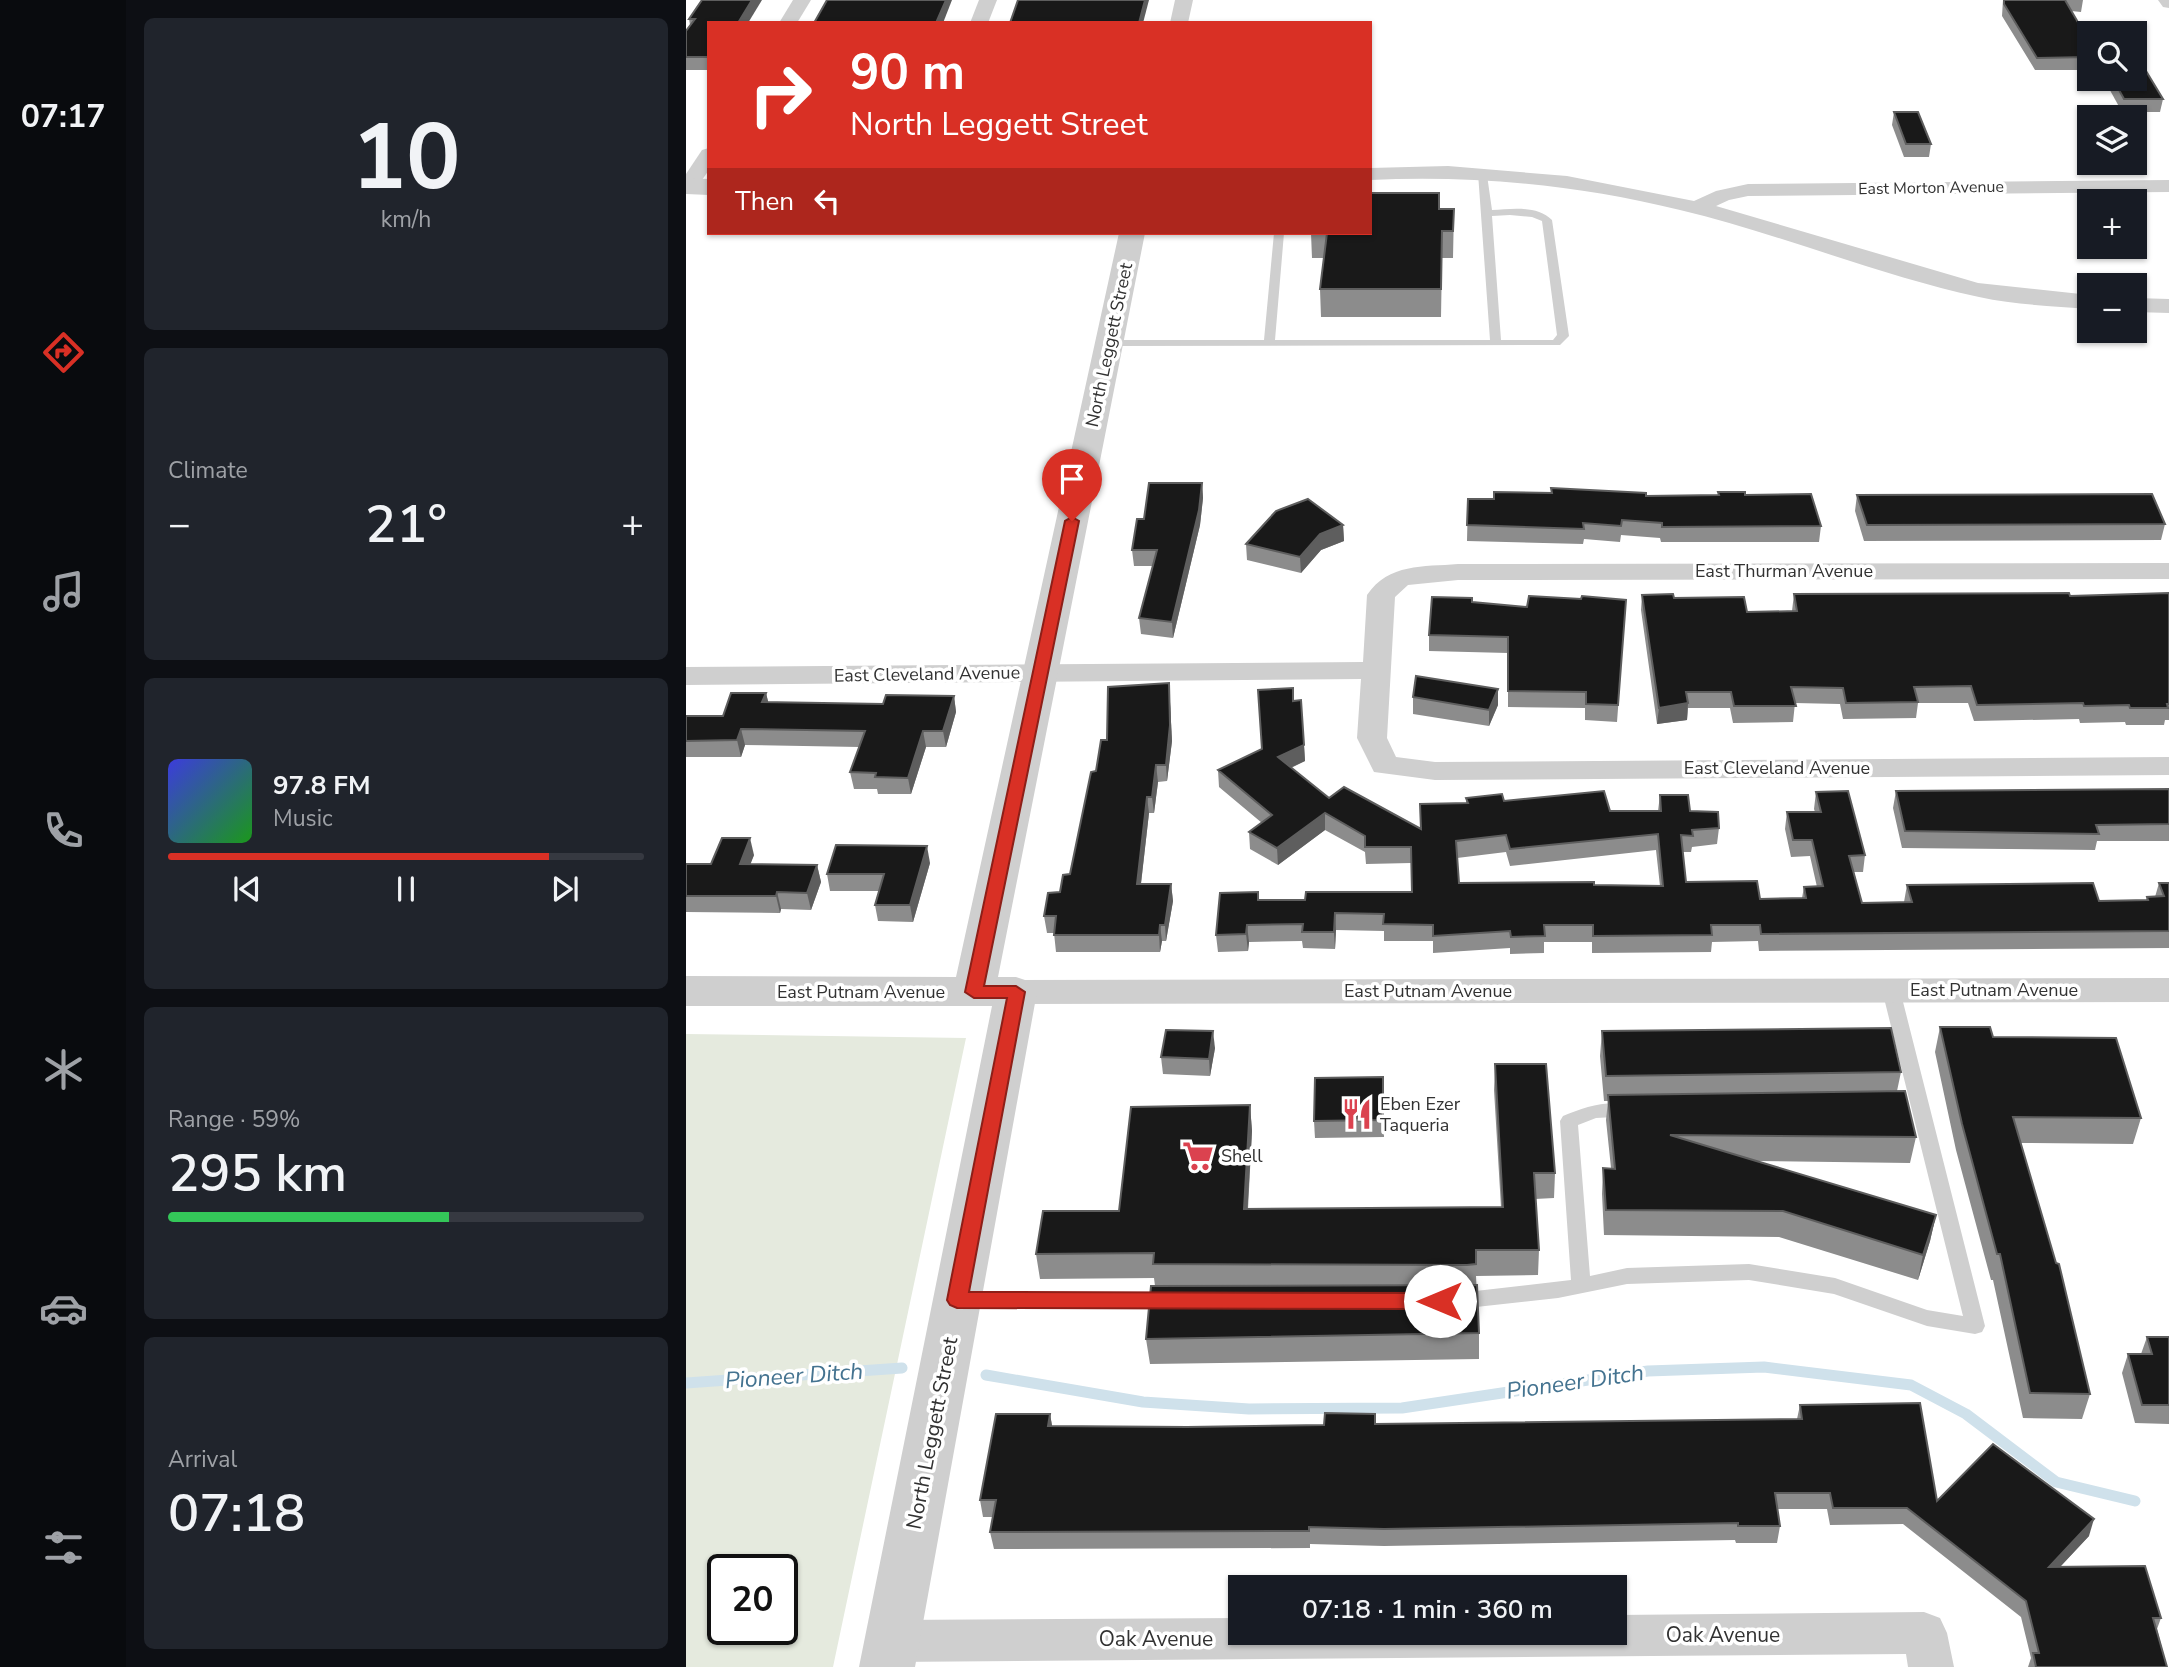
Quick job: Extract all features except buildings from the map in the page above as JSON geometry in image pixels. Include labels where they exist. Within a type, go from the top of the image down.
[{"type":"street","points":[[789,21],[802,0]]},
{"type":"street","points":[[980,21],[988,0]]},
{"type":"street","points":[[1179,21],[1184,0]]},
{"type":"street","points":[[694,187],[707,158]]},
{"type":"street","points":[[1372,174],[1482,174],[1554,181],[1696,208],[1861,258],[1981,290],[2077,301]]},
{"type":"street","name":"East Morton Avenue","points":[[1696,208],[1723,195],[1748,190],[2169,186]]},
{"type":"street","name":"North Leggett Street","points":[[889,1654],[957,1300],[995,992],[1040,673],[1132,235]]},
{"type":"street","points":[[2147,305],[2169,306]]},
{"type":"street","name":"East Thurman Avenue","points":[[1377,670],[1381,594],[1400,578],[1458,572],[2169,571]]},
{"type":"street","name":"East Cleveland Avenue","points":[[686,676],[1377,670],[1372,738],[1385,765],[1435,771],[2169,766]]},
{"type":"street","name":"East Putnam Avenue","points":[[686,991],[2169,990]]},
{"type":"street","name":"Oak Avenue","points":[[889,1654],[1928,1650]]},
{"type":"lane","points":[[1482,174],[1496,344]]},
{"type":"lane","points":[[1109,343],[1496,344],[1556,343],[1562,340],[1547,220],[1543,216],[1533,214],[1487,213]]},
{"type":"lane","points":[[1269,343],[1279,235]]},
{"type":"lane","points":[[1440,1301],[1467,1301],[1581,1286],[1627,1276],[1749,1272],[1835,1286],[1927,1318],[1975,1326],[1891,990]]},
{"type":"lane","points":[[1896,1107],[1920,1107]]},
{"type":"lane","points":[[1581,1286],[1569,1121],[1594,1111],[1647,1110]]},
{"type":"lane","points":[[957,1300],[1191,1300]]},
{"type":"shaded area","points":[[686,1034],[966,1038],[833,1667],[686,1667]]},
{"type":"waterway","name":"Pioneer Ditch","points":[[986,1375],[1143,1402],[1249,1409],[1402,1408],[1648,1371],[1764,1367],[1911,1385],[1966,1414],[2056,1482],[2135,1501]]},
{"type":"waterway","name":"Pioneer Ditch","points":[[686,1383],[902,1368]]},
{"type":"place","name":"Eben Ezer Taqueria","points":[[1357,1114]]},
{"type":"place","name":"Shell","points":[[1198,1156]]},
{"type":"route","points":[[1072,521],[974,992],[1016,992],[957,1300],[1440,1301]]}]
